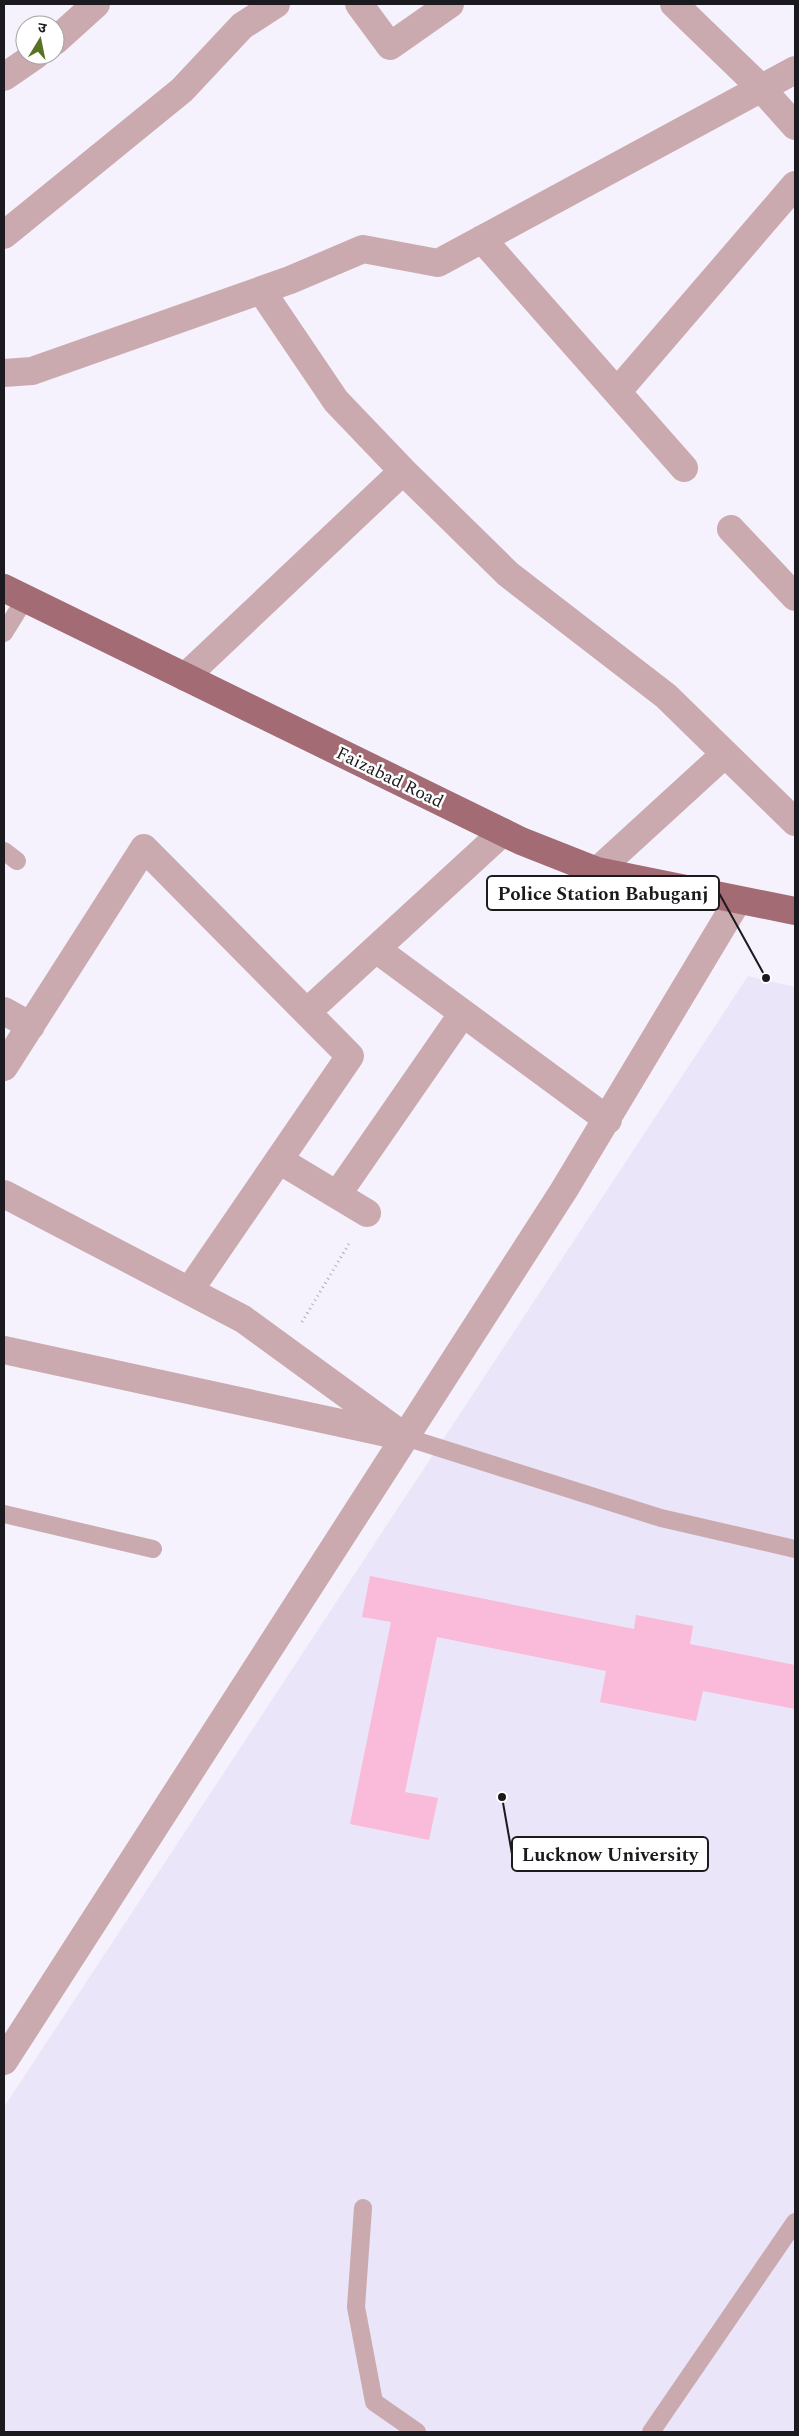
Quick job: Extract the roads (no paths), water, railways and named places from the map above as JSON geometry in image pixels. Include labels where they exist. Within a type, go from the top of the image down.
[{"type":"main road","name":"Faizabad Road","points":[[14,594],[503,832],[597,871],[738,900],[790,905]]},
{"type":"street","points":[[65,32],[96,4]]},
{"type":"street","points":[[4,235],[182,90],[242,26],[276,4]]},
{"type":"street","points":[[359,4],[390,46],[450,4]]},
{"type":"street","points":[[674,4],[761,88],[795,126]]},
{"type":"street","points":[[4,77],[21,65]]},
{"type":"street","points":[[4,373],[32,371],[261,290],[363,249],[438,263],[795,70]]},
{"type":"street","points":[[617,392],[795,185]]},
{"type":"street","points":[[482,239],[684,468]]},
{"type":"street","points":[[261,290],[336,401],[403,471],[508,574],[666,696],[795,822]]},
{"type":"street","points":[[185,677],[403,471]]},
{"type":"street","points":[[731,529],[795,598]]},
{"type":"street","points":[[597,871],[725,754]]},
{"type":"street","points":[[307,1012],[503,832]]},
{"type":"street","points":[[4,1067],[144,848],[350,1056],[189,1291]]},
{"type":"street","points":[[4,2060],[608,1120],[738,900]]},
{"type":"street","points":[[376,949],[608,1120]]},
{"type":"street","points":[[4,1011],[30,1026]]},
{"type":"street","points":[[337,1195],[463,1013]]},
{"type":"street","points":[[279,1160],[367,1213]]},
{"type":"street","points":[[4,1194],[243,1319],[405,1437]]},
{"type":"street","points":[[4,1350],[405,1437]]},
{"type":"lane","points":[[4,633],[14,594]]},
{"type":"lane","points":[[405,1437],[661,1518],[795,1549]]},
{"type":"lane","points":[[4,1514],[153,1549]]},
{"type":"lane","points":[[363,2208],[356,2307],[374,2402],[417,2432]]},
{"type":"lane","points":[[651,2432],[795,2222]]},
{"type":"place","name":"Police Station Babuganj","points":[[766,978]]},
{"type":"place","name":"Lucknow University","points":[[502,1797]]}]
